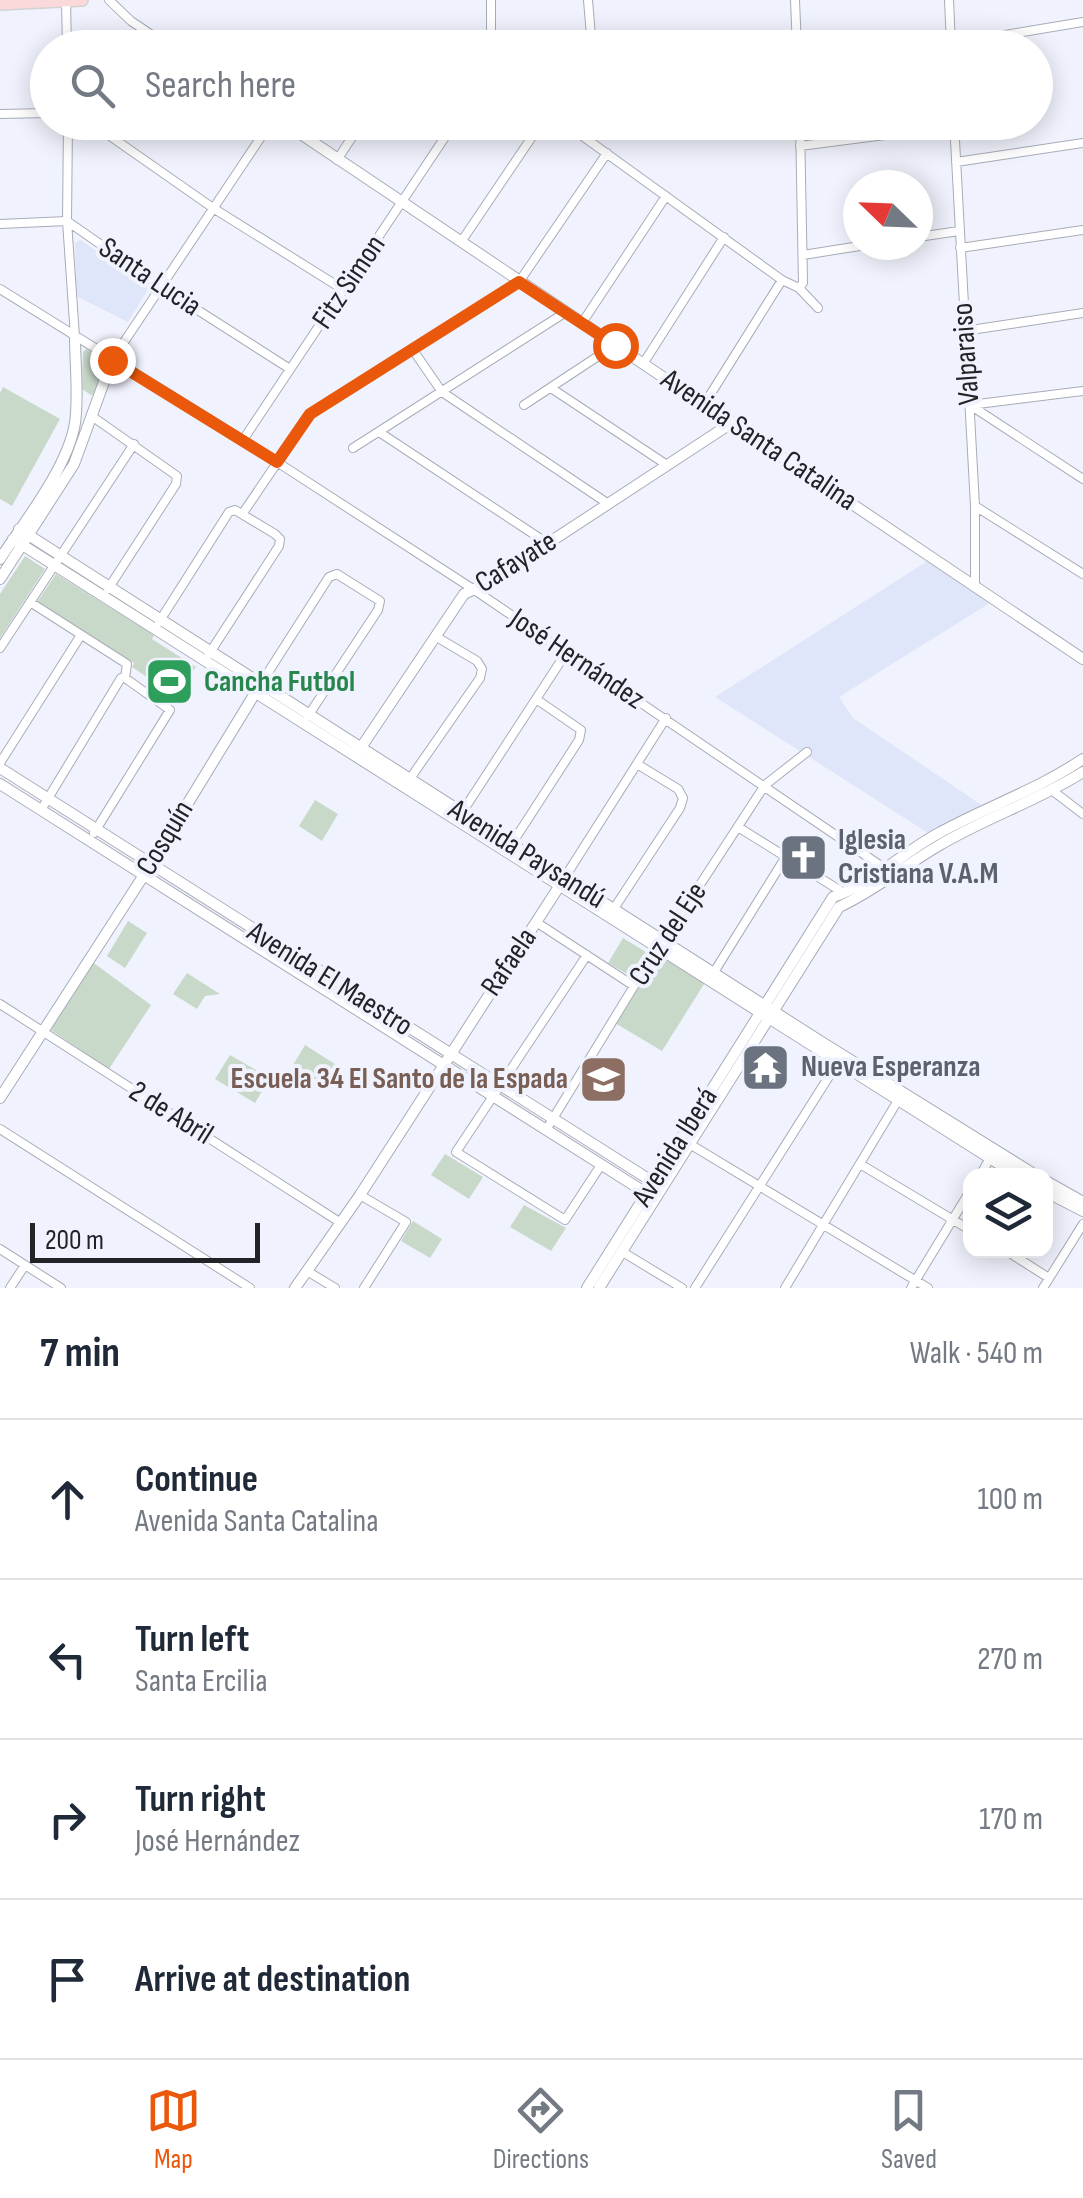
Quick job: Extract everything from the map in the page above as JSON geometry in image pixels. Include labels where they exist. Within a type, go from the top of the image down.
[{"type":"main road","points":[[0,4],[82,0]]},
{"type":"main road","name":"Avenida Santa Catalina","points":[[309,140],[1083,660]]},
{"type":"main road","points":[[0,579],[62,460],[74,424],[74,337]]},
{"type":"main road","points":[[0,558],[74,464],[112,360]]},
{"type":"main road","points":[[76,396],[98,402]]},
{"type":"main road","name":"Cafayate","points":[[358,753],[464,594],[489,582],[733,422]]},
{"type":"main road","name":"Avenida Paysandú","points":[[20,537],[840,1060],[1023,1168]]},
{"type":"main road","name":"Cosquín","points":[[0,1098],[258,689]]},
{"type":"main road","points":[[766,1013],[839,908],[938,834],[1050,781],[1083,760]]},
{"type":"main road","name":"Avenida El Maestro","points":[[0,766],[44,804],[446,1059],[502,1088],[601,1165],[653,1190]]},
{"type":"main road","points":[[766,1013],[833,897],[1052,791],[1083,772]]},
{"type":"main road","name":"Avenida El Maestro","points":[[0,784],[44,804]]},
{"type":"main road","name":"Rafaela","points":[[295,1288],[360,1195],[562,882]]},
{"type":"main road","name":"Avenida Iberá","points":[[599,1288],[653,1190],[688,1143],[766,1013]]},
{"type":"main road","name":"Avenida Iberá","points":[[587,1288],[766,1013]]},
{"type":"main road","name":"Avenida El Maestro","points":[[446,1059],[492,1096],[549,1124],[653,1190]]},
{"type":"main road","name":"Avenida Paysandú","points":[[840,1060],[897,1102],[1006,1168]]},
{"type":"main road","points":[[1053,1185],[1083,1202]]},
{"type":"main road","points":[[1053,1196],[1083,1212]]},
{"type":"street","points":[[66,0],[66,30]]},
{"type":"street","points":[[109,0],[144,30]]},
{"type":"street","points":[[491,0],[491,30]]},
{"type":"street","points":[[588,0],[590,30]]},
{"type":"street","points":[[795,0],[796,30]]},
{"type":"street","points":[[948,0],[950,30]]},
{"type":"street","points":[[1039,30],[1083,22]]},
{"type":"street","points":[[0,114],[30,114]]},
{"type":"street","points":[[68,140],[74,337]]},
{"type":"street","points":[[116,140],[213,208],[344,290]]},
{"type":"street","points":[[112,360],[259,140]]},
{"type":"street","points":[[337,160],[350,140]]},
{"type":"street","name":"Fitz Simon","points":[[243,440],[443,140]]},
{"type":"street","points":[[461,242],[530,140]]},
{"type":"street","points":[[589,140],[782,280],[799,288],[818,308]]},
{"type":"street","points":[[799,288],[803,282],[800,140]]},
{"type":"street","points":[[800,146],[842,140]]},
{"type":"street","name":"Valparaiso","points":[[955,140],[975,506],[975,586]]},
{"type":"street","points":[[956,162],[1083,143]]},
{"type":"street","points":[[239,512],[310,414],[519,282],[608,153]]},
{"type":"street","points":[[582,323],[666,196]]},
{"type":"street","name":"Santa Lucia","points":[[0,224],[68,221],[290,370]]},
{"type":"street","points":[[933,234],[959,230]]},
{"type":"street","points":[[960,248],[1083,230]]},
{"type":"street","points":[[644,364],[724,237]]},
{"type":"street","points":[[802,255],[843,249]]},
{"type":"street","points":[[704,403],[782,280]]},
{"type":"street","points":[[0,289],[74,337]]},
{"type":"street","points":[[354,448],[566,312]]},
{"type":"street","points":[[964,331],[1083,312]]},
{"type":"street","name":"José Hernández","points":[[74,337],[473,588],[889,872]]},
{"type":"street","points":[[524,406],[615,345]]},
{"type":"street","points":[[412,350],[442,392],[607,503]]},
{"type":"street","points":[[551,388],[668,465]]},
{"type":"street","points":[[970,405],[1083,392]]},
{"type":"street","points":[[970,405],[1083,479]]},
{"type":"street","points":[[93,417],[178,476],[106,593]]},
{"type":"street","points":[[379,432],[547,543]]},
{"type":"street","points":[[0,648],[134,444]]},
{"type":"street","points":[[975,506],[1083,574]]},
{"type":"street","points":[[156,625],[229,512],[239,512],[280,539],[279,546],[207,657]]},
{"type":"street","name":"Cosquín","points":[[258,689],[329,578],[336,574],[380,601],[378,610],[305,719]]},
{"type":"street","points":[[30,602],[128,664],[44,804]]},
{"type":"street","points":[[0,766],[81,635]]},
{"type":"street","points":[[406,784],[480,678],[482,669],[434,636]]},
{"type":"street","points":[[459,818],[566,653]]},
{"type":"street","points":[[92,835],[170,710],[123,678]]},
{"type":"street","points":[[509,848],[579,740],[581,730],[536,699]]},
{"type":"street","name":"Rafaela","points":[[562,882],[666,718]]},
{"type":"street","name":"Cruz del Eje","points":[[549,1124],[766,785],[807,752]]},
{"type":"street","points":[[611,913],[683,798],[678,789],[637,764]]},
{"type":"street","points":[[1052,791],[1083,814]]},
{"type":"street","points":[[738,827],[844,893]]},
{"type":"street","points":[[711,976],[786,858]]},
{"type":"street","points":[[536,922],[634,986]]},
{"type":"street","points":[[587,955],[456,1152],[566,1220],[601,1165]]},
{"type":"street","name":"2 de Abril","points":[[0,1004],[341,1223]]},
{"type":"street","points":[[695,1288],[840,1060]]},
{"type":"street","points":[[785,1288],[897,1102]]},
{"type":"street","points":[[0,1128],[250,1288]]},
{"type":"street","points":[[688,1143],[914,1284],[928,1288]]},
{"type":"street","points":[[984,1168],[990,1158]]},
{"type":"street","points":[[860,1164],[963,1226]]},
{"type":"street","points":[[360,1195],[406,1222],[364,1288]]},
{"type":"street","points":[[914,1284],[963,1204]]},
{"type":"street","points":[[1042,1288],[1083,1224]]},
{"type":"street","points":[[0,1249],[61,1288]]},
{"type":"street","points":[[621,1251],[682,1288]]},
{"type":"street","points":[[1017,1258],[1049,1278]]},
{"type":"street","points":[[10,1288],[25,1265]]},
{"type":"street","points":[[307,1270],[335,1288]]},
{"type":"shaded area","points":[[80,240],[150,286],[128,322],[76,296],[75,243]]},
{"type":"shaded area","points":[[929,560],[990,603],[839,697],[853,718],[983,806],[928,833],[715,697]]},
{"type":"green space","points":[[86,349],[103,359],[106,366],[96,394],[91,395],[82,389]]},
{"type":"green space","points":[[3,387],[60,419],[12,506],[0,499]]},
{"type":"green space","points":[[25,556],[45,569],[0,638],[0,594]]},
{"type":"green space","points":[[56,574],[154,635],[152,639],[196,667],[175,696],[132,667],[134,663],[37,602]]},
{"type":"green space","points":[[315,800],[338,814],[322,841],[299,826]]},
{"type":"green space","points":[[128,921],[147,933],[125,968],[107,956]]},
{"type":"green space","points":[[623,938],[651,955],[636,979],[608,963]]},
{"type":"green space","points":[[658,952],[706,981],[662,1051],[615,1023]]},
{"type":"green space","points":[[91,961],[151,1005],[109,1069],[51,1030]]},
{"type":"green space","points":[[187,973],[220,994],[205,996],[197,1009],[173,994]]},
{"type":"green space","points":[[305,1045],[338,1066],[327,1070],[315,1084],[290,1070]]},
{"type":"green space","points":[[230,1055],[270,1078],[255,1103],[215,1079]]},
{"type":"green space","points":[[445,1154],[483,1177],[469,1199],[431,1175]]},
{"type":"green space","points":[[524,1205],[566,1228],[551,1251],[510,1227]]},
{"type":"green space","points":[[413,1221],[442,1239],[430,1258],[401,1241]]},
{"type":"place","name":"Cancha Futbol","points":[[169,682]]},
{"type":"place","name":"Iglesia Cristiana V.A.M","points":[[803,857]]},
{"type":"place","name":"Nueva Esperanza","points":[[766,1067]]},
{"type":"place","name":"Escuela 34 El Santo de la Espada","points":[[603,1079]]},
{"type":"route","points":[[112,360],[277,462],[310,414],[519,282],[615,345]]}]
